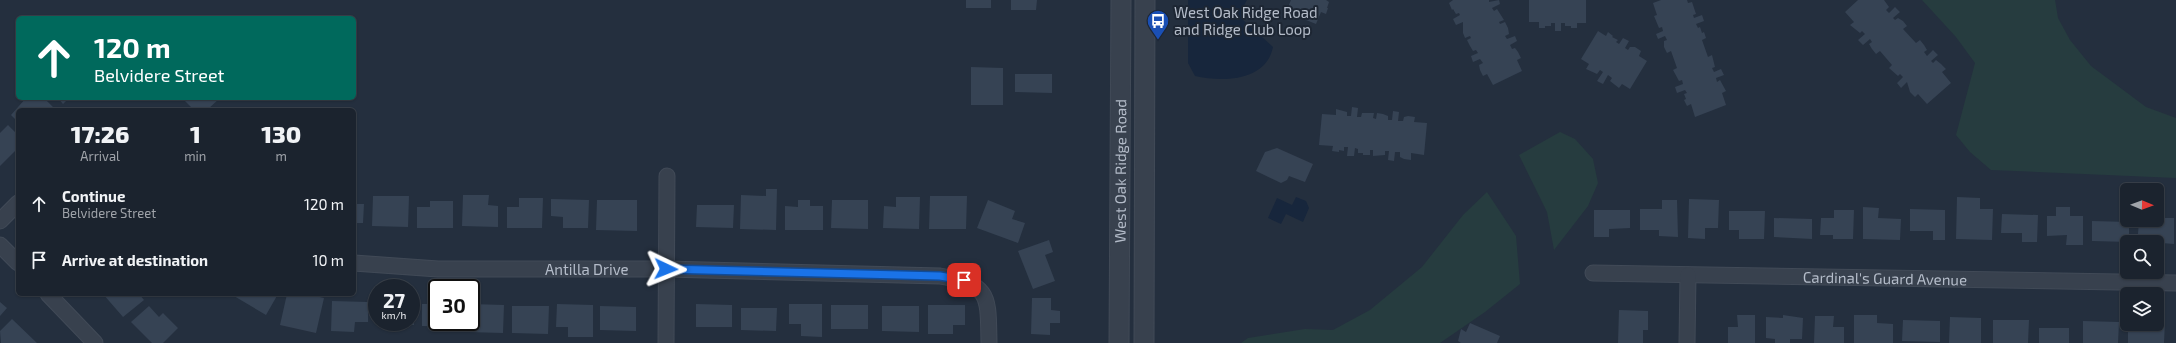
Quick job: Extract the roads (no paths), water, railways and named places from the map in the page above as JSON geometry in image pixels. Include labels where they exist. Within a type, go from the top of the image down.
[{"type":"street","name":"West Oak Ridge Road","points":[[1119,343],[1121,0]]},
{"type":"street","name":"West Oak Ridge Road","points":[[1144,343],[1145,0]]},
{"type":"street","points":[[1121,132],[1145,132]]},
{"type":"street","points":[[666,343],[667,176]]},
{"type":"street","points":[[0,221],[16,205]]},
{"type":"street","points":[[0,245],[16,261]]},
{"type":"street","name":"Antilla Drive","points":[[356,263],[438,269],[666,269],[940,276],[964,280],[981,290],[988,309],[989,343]]},
{"type":"street","name":"Cardinal's Guard Avenue","points":[[1593,274],[2176,283]]},
{"type":"street","points":[[1687,343],[1688,275]]},
{"type":"street","points":[[50,296],[95,343]]},
{"type":"water","points":[[1188,0],[1247,0],[1243,7],[1243,20],[1273,47],[1269,59],[1262,67],[1242,77],[1218,79],[1195,76],[1188,63]]},
{"type":"water","points":[[1296,197],[1306,201],[1309,208],[1303,222],[1286,214],[1281,224],[1268,218],[1277,198],[1292,205]]},
{"type":"place","name":"West Oak Ridge Road and Ridge Club Loop","points":[[1158,40]]}]
